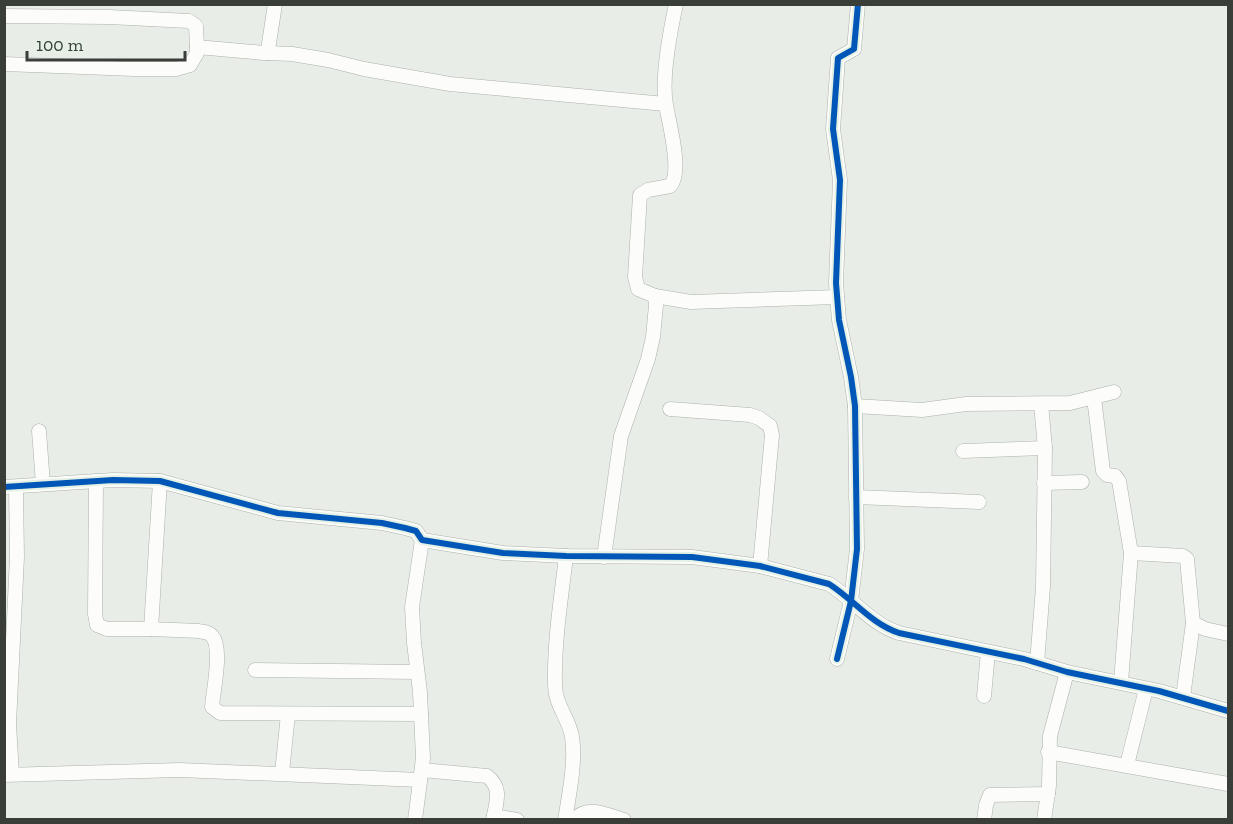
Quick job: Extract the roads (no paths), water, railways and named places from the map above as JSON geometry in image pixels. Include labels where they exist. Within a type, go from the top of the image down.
[{"type":"street","points":[[267,53],[275,4]]},
{"type":"street","points":[[676,4],[670,30],[665,104],[670,121],[675,164],[674,182],[670,186],[648,190],[640,195],[635,277],[638,289],[655,296],[691,302],[837,297]]},
{"type":"street","points":[[837,659],[851,601],[857,549],[855,406],[837,297],[840,180],[832,129],[838,58],[854,49],[858,4]]},
{"type":"street","points":[[4,16],[109,17],[189,21],[196,27],[197,47],[190,65],[176,69],[4,64]]},
{"type":"street","points":[[197,47],[292,54],[450,84],[665,104]]},
{"type":"street","points":[[604,557],[621,436],[648,359],[653,337],[655,296]]},
{"type":"street","points":[[855,406],[922,410],[966,404],[1070,403],[1114,392]]},
{"type":"street","points":[[1094,398],[1103,471],[1107,475],[1115,476],[1119,481],[1131,553],[1121,682]]},
{"type":"street","points":[[1037,663],[1042,587],[1045,448],[1041,404]]},
{"type":"street","points":[[670,409],[750,415],[770,426],[772,435],[760,566]]},
{"type":"street","points":[[39,431],[43,484]]},
{"type":"street","points":[[963,451],[1045,448]]},
{"type":"street","points":[[415,819],[421,775],[421,714],[412,607],[422,540],[416,531],[394,526],[278,513],[160,481],[142,479],[10,487],[17,556],[8,775],[170,770],[282,773],[421,775],[487,776],[497,786],[498,792],[493,818],[517,819]]},
{"type":"street","points":[[96,481],[94,614],[98,625],[106,629],[199,631],[213,636],[218,649],[212,707],[216,712],[421,714]]},
{"type":"street","points":[[151,629],[160,481]]},
{"type":"street","points":[[1044,483],[1082,482]]},
{"type":"street","points":[[856,497],[979,502]]},
{"type":"street","points":[[422,540],[495,552],[604,557],[692,557],[760,566],[828,584],[888,630],[1037,663],[1067,672],[1121,682],[1228,711]]},
{"type":"street","points":[[1131,553],[1186,558],[1193,623],[1183,697]]},
{"type":"street","points":[[565,819],[574,749],[570,726],[556,699],[555,686],[558,625],[566,556]]},
{"type":"street","points":[[1193,623],[1205,629],[1228,634]]},
{"type":"street","points":[[984,696],[988,652]]},
{"type":"street","points":[[255,670],[417,672]]},
{"type":"street","points":[[1044,819],[1048,794],[1048,752],[1054,718],[1067,672]]},
{"type":"street","points":[[1127,765],[1146,689]]},
{"type":"street","points":[[282,773],[288,714]]},
{"type":"street","points":[[1048,752],[1228,784]]},
{"type":"street","points":[[984,819],[990,795],[1048,794]]},
{"type":"street","points":[[574,819],[580,813],[592,810],[624,819]]}]
